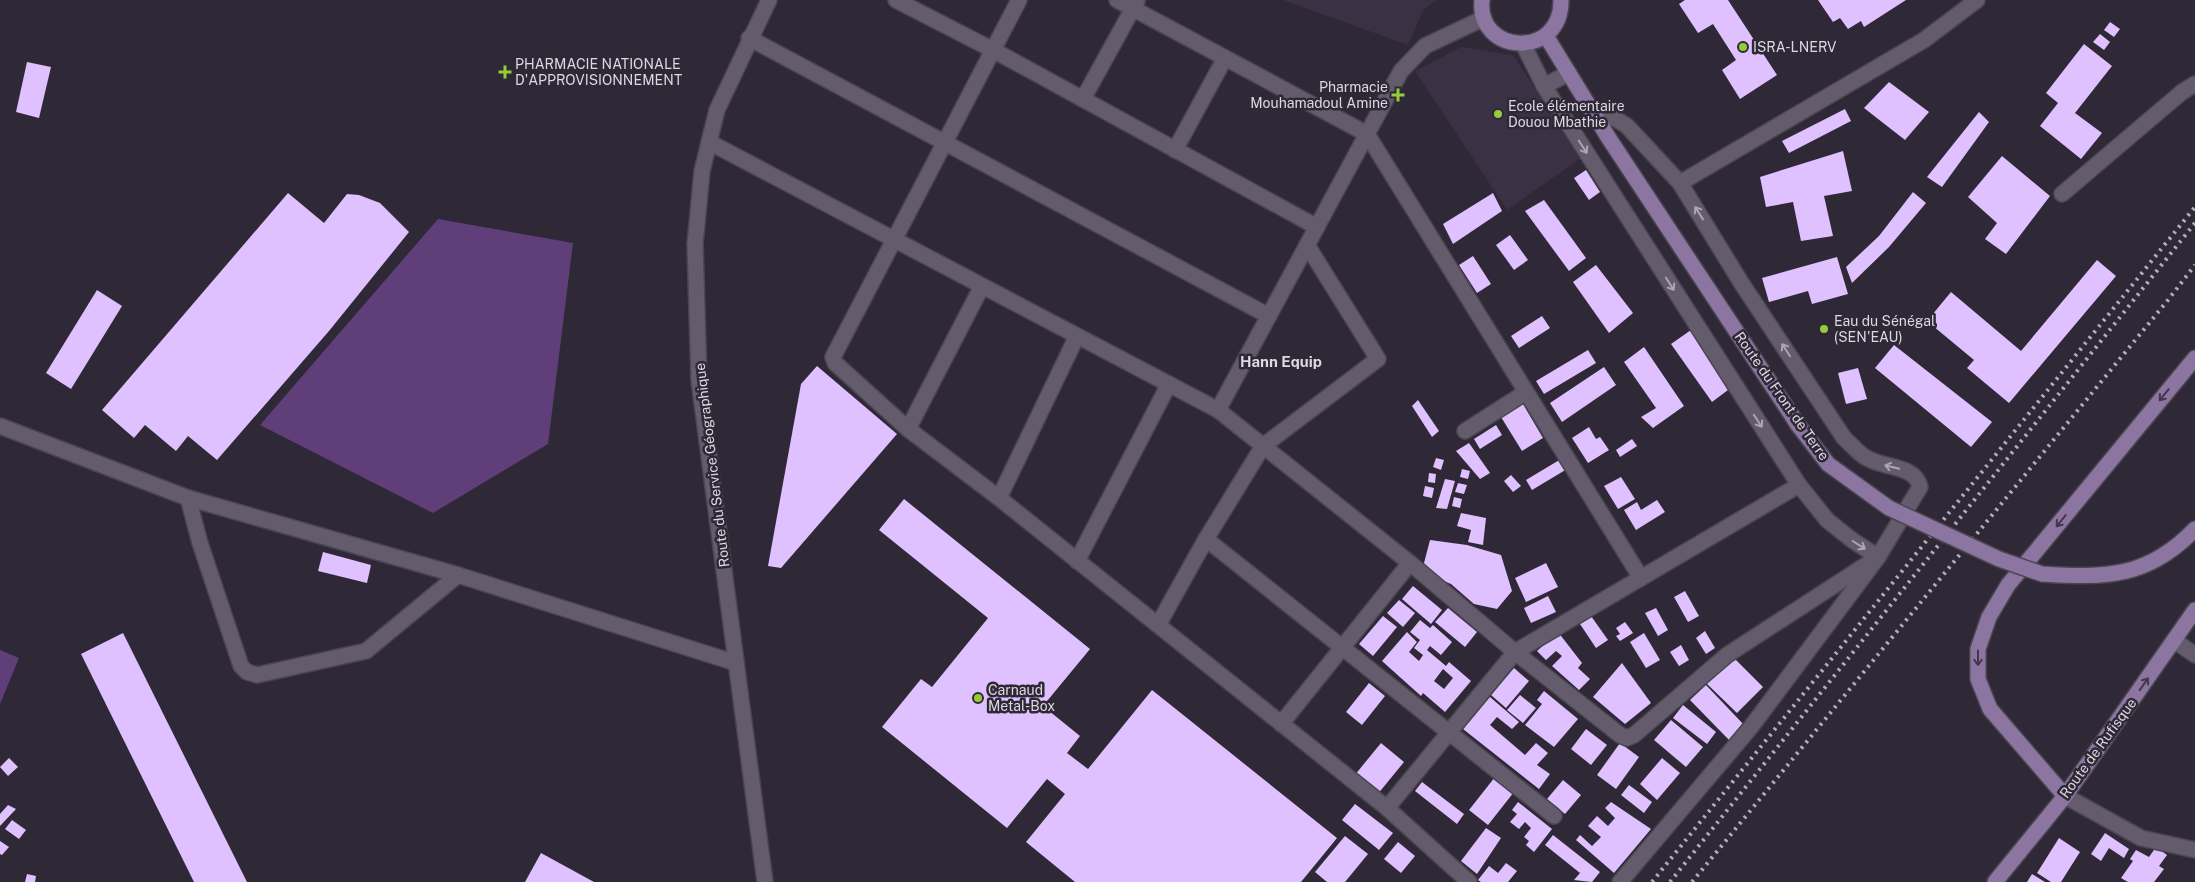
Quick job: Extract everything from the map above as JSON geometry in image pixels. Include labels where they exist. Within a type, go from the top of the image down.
[{"type":"main road","points":[[1482,0],[1484,18],[1490,29],[1499,38],[1510,43],[1523,44],[1535,42],[1546,36],[1554,28],[1559,19],[1561,0]]},
{"type":"main road","name":"Route du Front de Terre","points":[[1546,36],[1600,123],[1798,426],[1828,464],[1889,508],[1999,559],[2042,574],[2090,577],[2128,572],[2159,559],[2195,530]]},
{"type":"main road","points":[[2065,796],[1990,709],[1978,679],[1978,649],[1989,617],[2008,585],[2195,358]]},
{"type":"main road","name":"Route de Rufisque","points":[[1995,882],[2065,796],[2195,610]]},
{"type":"street","name":"Route du Service Géographique","points":[[765,882],[699,380],[695,244],[701,179],[717,110],[749,38],[769,0]]},
{"type":"street","points":[[896,0],[993,50],[1317,227]]},
{"type":"street","points":[[1019,0],[833,357],[838,367],[908,429],[999,498],[1387,808],[1469,882]]},
{"type":"street","points":[[1117,0],[1136,4],[1225,58],[1367,134],[1641,578]]},
{"type":"street","points":[[1680,184],[1924,40],[1977,0]]},
{"type":"street","points":[[1083,100],[1136,4]]},
{"type":"street","points":[[1218,410],[1401,71],[1425,46],[1484,18]]},
{"type":"street","points":[[749,38],[1268,316]]},
{"type":"street","points":[[1523,44],[1544,86],[1799,485],[1827,520],[1852,540],[1878,556]]},
{"type":"street","points":[[1175,150],[1225,58]]},
{"type":"street","points":[[1544,86],[1569,73]]},
{"type":"street","points":[[2062,194],[2182,92],[2195,84]]},
{"type":"street","points":[[1600,123],[1613,117],[1627,126],[1680,184],[1742,284],[1844,438],[1865,456],[1885,466],[1911,472],[1918,479],[1920,487],[1878,556],[1751,727],[1620,882]]},
{"type":"street","points":[[709,142],[1218,410],[1410,563],[1515,652],[1620,735],[1627,738],[1634,735],[1727,655],[1878,556]]},
{"type":"street","points":[[1158,625],[1206,539],[1263,446],[1378,359],[1307,245]]},
{"type":"street","points":[[908,429],[982,286]]},
{"type":"street","points":[[999,498],[1077,336]]},
{"type":"street","points":[[1077,560],[1169,384]]},
{"type":"street","points":[[1465,431],[1526,392]]},
{"type":"street","points":[[0,426],[188,498],[458,575],[736,663]]},
{"type":"street","points":[[1387,808],[1515,652],[1799,485]]},
{"type":"street","points":[[188,498],[200,543],[242,666],[247,672],[257,676],[366,651],[458,575]]},
{"type":"street","points":[[1206,539],[1554,816]]},
{"type":"street","points":[[1281,724],[1410,563]]},
{"type":"street","points":[[2175,640],[2195,655]]},
{"type":"street","points":[[2065,796],[2140,838],[2195,850]]},
{"type":"shaded area","points":[[1283,0],[1437,0],[1423,10],[1408,45]]},
{"type":"shaded area","name":"Ecole élémentaire Douou Mbathie","points":[[1461,47],[1513,55],[1581,158],[1507,210],[1415,71]]},
{"type":"shaded area","points":[[438,219],[573,243],[548,444],[433,513],[260,425]]},
{"type":"shaded area","points":[[0,650],[19,658],[0,704]]},
{"type":"building","name":"ISRA-LNERV","points":[[1685,0],[1728,0],[1777,75],[1740,99],[1722,70],[1736,60],[1713,24],[1698,33],[1679,4]]},
{"type":"building","points":[[1818,0],[1906,0],[1864,27],[1861,21],[1848,29],[1840,18],[1833,22]]},
{"type":"building","points":[[2110,22],[2120,29],[2114,37],[2104,30]]},
{"type":"building","points":[[2100,34],[2110,42],[2104,50],[2093,42]]},
{"type":"building","points":[[2084,44],[2112,66],[2075,113],[2102,133],[2081,159],[2040,126],[2058,103],[2046,93]]},
{"type":"building","points":[[27,62],[51,67],[39,118],[16,112]]},
{"type":"building","points":[[1889,82],[1929,112],[1905,140],[1864,108]]},
{"type":"building","points":[[1845,109],[1851,121],[1789,153],[1782,141]]},
{"type":"building","points":[[1979,112],[1989,122],[1942,187],[1927,177]]},
{"type":"building","points":[[1843,151],[1852,191],[1824,196],[1833,236],[1801,241],[1793,202],[1766,207],[1760,177]]},
{"type":"building","points":[[2002,156],[2050,196],[2006,254],[1985,239],[1997,223],[1968,197]]},
{"type":"building","points":[[1586,170],[1600,192],[1589,200],[1574,178]]},
{"type":"building","points":[[1913,192],[1926,203],[1889,247],[1852,283],[1846,267],[1879,236]]},
{"type":"building","points":[[288,193],[324,223],[347,194],[359,195],[380,203],[409,232],[329,331],[217,460],[188,436],[176,451],[145,425],[134,438],[102,410]]},
{"type":"building","points":[[1493,193],[1502,211],[1453,244],[1443,224]]},
{"type":"building","points":[[1544,200],[1586,258],[1569,271],[1525,211]]},
{"type":"building","points":[[1510,235],[1528,260],[1514,270],[1496,245]]},
{"type":"building","points":[[1473,256],[1491,284],[1477,293],[1459,265]]},
{"type":"building","points":[[1837,257],[1848,294],[1812,304],[1808,291],[1769,302],[1762,278]]},
{"type":"building","points":[[2097,260],[2116,276],[2009,403],[1967,368],[1974,360],[1927,321],[1951,292],[2021,351]]},
{"type":"building","points":[[1596,265],[1633,313],[1609,333],[1573,282]]},
{"type":"building","points":[[97,290],[122,306],[71,389],[46,373]]},
{"type":"building","points":[[1542,316],[1550,328],[1519,348],[1511,336]]},
{"type":"building","points":[[1691,330],[1728,390],[1712,402],[1671,344]]},
{"type":"building","points":[[1894,345],[1992,422],[1971,447],[1875,368]]},
{"type":"building","points":[[1644,347],[1684,406],[1653,428],[1641,417],[1656,408],[1624,362]]},
{"type":"building","points":[[1588,350],[1596,363],[1544,394],[1536,381]]},
{"type":"building","points":[[817,366],[897,434],[781,568],[768,566],[801,384]]},
{"type":"building","points":[[1604,367],[1616,385],[1562,422],[1550,403]]},
{"type":"building","points":[[1858,368],[1867,399],[1846,404],[1838,373]]},
{"type":"building","points":[[1418,400],[1439,431],[1432,437],[1412,406]]},
{"type":"building","points":[[1523,404],[1543,438],[1522,451],[1501,417]]},
{"type":"building","points":[[1496,425],[1502,435],[1480,449],[1474,439]]},
{"type":"building","points":[[1589,427],[1596,439],[1600,437],[1609,450],[1588,463],[1572,438]]},
{"type":"building","points":[[1632,439],[1637,446],[1620,457],[1616,450]]},
{"type":"building","points":[[1469,443],[1490,473],[1480,479],[1456,451]]},
{"type":"building","points":[[1436,458],[1444,460],[1441,470],[1433,467]]},
{"type":"building","points":[[1561,459],[1567,469],[1532,490],[1526,480]]},
{"type":"building","points":[[1462,469],[1470,471],[1468,479],[1460,477]]},
{"type":"building","points":[[1429,473],[1436,474],[1435,483],[1428,482]]},
{"type":"building","points":[[1511,475],[1521,486],[1513,492],[1504,481]]},
{"type":"building","points":[[1621,477],[1635,499],[1618,509],[1604,486]]},
{"type":"building","points":[[1445,479],[1455,481],[1447,509],[1436,508]]},
{"type":"building","points":[[1458,483],[1467,485],[1464,494],[1455,492]]},
{"type":"building","points":[[1425,486],[1434,488],[1432,498],[1423,496]]},
{"type":"building","points":[[1454,497],[1462,499],[1460,508],[1452,506]]},
{"type":"building","name":"Carnaud Metal-Box","points":[[904,499],[1090,649],[1043,706],[1080,736],[1067,753],[1088,769],[1152,690],[1337,838],[1301,882],[1075,882],[1026,842],[1065,794],[1047,779],[1007,828],[882,727],[921,679],[932,687],[988,618],[879,530]]},
{"type":"building","points":[[1657,500],[1665,512],[1636,530],[1624,510],[1637,502],[1641,510]]},
{"type":"building","points":[[1461,513],[1486,518],[1483,545],[1468,542],[1471,530],[1457,526]]},
{"type":"building","points":[[1430,540],[1467,545],[1501,555],[1512,591],[1497,609],[1474,604],[1451,584],[1429,575],[1424,563]]},
{"type":"building","points":[[323,552],[371,565],[367,583],[318,571]]},
{"type":"building","points":[[1546,563],[1558,587],[1526,602],[1515,578]]},
{"type":"building","points":[[1413,586],[1442,610],[1431,624],[1402,599]]},
{"type":"building","points":[[1685,591],[1699,616],[1688,622],[1674,597]]},
{"type":"building","points":[[1548,596],[1556,612],[1531,623],[1524,608]]},
{"type":"building","points":[[1399,600],[1415,613],[1403,627],[1387,613]]},
{"type":"building","points":[[1448,608],[1477,632],[1465,647],[1435,622]]},
{"type":"building","points":[[1656,608],[1668,630],[1658,636],[1645,613]]},
{"type":"building","points":[[1383,616],[1397,627],[1373,656],[1359,644]]},
{"type":"building","points":[[1591,616],[1608,640],[1596,648],[1580,624]]},
{"type":"building","points":[[1420,620],[1430,628],[1433,625],[1452,642],[1441,655],[1430,646],[1427,650],[1446,666],[1449,662],[1471,681],[1445,712],[1423,693],[1421,696],[1382,661],[1407,632],[1417,642],[1409,652],[1419,661],[1423,655],[1414,648],[1420,640],[1410,632]],"holes":[[[1443,669],[1453,678],[1444,689],[1434,681]]]},
{"type":"building","points":[[1625,622],[1633,633],[1620,641],[1616,636],[1620,634],[1616,628]]},
{"type":"building","points":[[1705,631],[1715,648],[1706,654],[1696,638]]},
{"type":"building","points":[[1558,632],[1582,663],[1578,668],[1590,679],[1579,690],[1552,666],[1562,656],[1556,651],[1546,660],[1537,651]]},
{"type":"building","points":[[123,633],[247,882],[194,882],[81,654]]},
{"type":"building","points":[[1644,633],[1660,660],[1646,668],[1630,642]]},
{"type":"building","points":[[1681,645],[1689,660],[1679,666],[1670,652]]},
{"type":"building","points":[[1732,656],[1763,687],[1737,713],[1706,683]]},
{"type":"building","points":[[1622,663],[1651,703],[1625,724],[1593,697]]},
{"type":"building","points":[[1514,668],[1529,681],[1506,708],[1491,695]]},
{"type":"building","points":[[1369,683],[1385,696],[1362,725],[1346,712]]},
{"type":"building","points":[[1706,685],[1745,726],[1730,741],[1690,700]]},
{"type":"building","points":[[1544,691],[1578,719],[1554,747],[1525,725],[1542,704],[1537,700]]},
{"type":"building","points":[[1520,695],[1536,708],[1523,723],[1507,710]]},
{"type":"building","points":[[1490,697],[1519,722],[1512,729],[1497,717],[1490,725],[1525,755],[1536,743],[1548,753],[1537,765],[1550,774],[1539,789],[1463,729]]},
{"type":"building","points":[[1683,705],[1716,732],[1707,744],[1673,718]]},
{"type":"building","points":[[1671,720],[1703,747],[1686,767],[1654,740]]},
{"type":"building","points":[[1586,729],[1607,745],[1591,765],[1571,749]]},
{"type":"building","points":[[1381,743],[1404,762],[1377,795],[1354,776]]},
{"type":"building","points":[[1620,743],[1639,757],[1616,789],[1597,775]]},
{"type":"building","points":[[9,758],[18,767],[8,776],[0,767]]},
{"type":"building","points":[[1662,758],[1680,773],[1657,800],[1640,784]]},
{"type":"building","points":[[1495,777],[1514,792],[1488,825],[1469,810]]},
{"type":"building","points":[[1563,780],[1581,795],[1565,814],[1547,799]]},
{"type":"building","points":[[1422,782],[1464,814],[1457,824],[1415,791]]},
{"type":"building","points":[[1629,785],[1652,802],[1644,813],[1621,795]]},
{"type":"building","points":[[1518,802],[1552,829],[1534,852],[1526,845],[1529,841],[1524,837],[1531,828],[1525,822],[1519,829],[1510,822],[1517,814],[1512,810]]},
{"type":"building","points":[[1611,802],[1651,829],[1614,873],[1576,840],[1580,835],[1592,846],[1601,837],[1588,826],[1597,816],[1608,826],[1615,818],[1605,808]]},
{"type":"building","points":[[1355,804],[1393,833],[1379,850],[1342,820]]},
{"type":"building","points":[[8,805],[16,809],[0,826],[0,814]]},
{"type":"building","points":[[12,820],[26,830],[19,839],[5,829]]},
{"type":"building","points":[[1486,828],[1501,838],[1477,874],[1461,861]]},
{"type":"building","points":[[2105,833],[2129,849],[2124,858],[2109,848],[2101,861],[2091,854]]},
{"type":"building","points":[[1553,835],[1600,872],[1592,882],[1574,880],[1580,873],[1545,845]]},
{"type":"building","points":[[1345,836],[1368,854],[1345,882],[1327,882],[1315,872]]},
{"type":"building","points":[[2059,838],[2080,852],[2061,882],[2051,882],[2037,873]]},
{"type":"building","points":[[0,841],[9,847],[2,855],[0,854]]},
{"type":"building","points":[[1398,842],[1415,856],[1401,873],[1384,859]]},
{"type":"building","points":[[2156,847],[2167,855],[2159,866],[2164,869],[2154,882],[2128,882],[2121,878],[2133,861],[2130,859],[2136,850],[2149,857]]},
{"type":"building","points":[[541,853],[594,882],[525,882]]},
{"type":"building","points":[[1506,863],[1517,871],[1508,882],[1481,882],[1478,880],[1489,866],[1498,873]]},
{"type":"building","points":[[27,874],[36,876],[35,882],[25,882]]},
{"type":"building","points":[[2032,874],[2045,882],[2027,882]]},
{"type":"railway","points":[[1652,882],[2195,207]]},
{"type":"railway","points":[[1670,882],[2195,223]]},
{"type":"railway","points":[[1692,882],[2195,265]]},
{"type":"place","name":"ISRA-LNERV","points":[[1743,47]]},
{"type":"place","name":"PHARMACIE NATIONALE D'APPROVISIONNEMENT","points":[[505,72]]},
{"type":"place","name":"Pharmacie Mouhamadoul Amine","points":[[1398,95]]},
{"type":"place","name":"Ecole élémentaire Douou Mbathie","points":[[1498,114]]},
{"type":"place","name":"Eau du Sénégal (SEN'EAU)","points":[[1824,329]]},
{"type":"place","name":"Carnaud Metal-Box","points":[[978,698]]},
{"type":"district","name":"Hann Equip","points":[[1281,361]]}]
